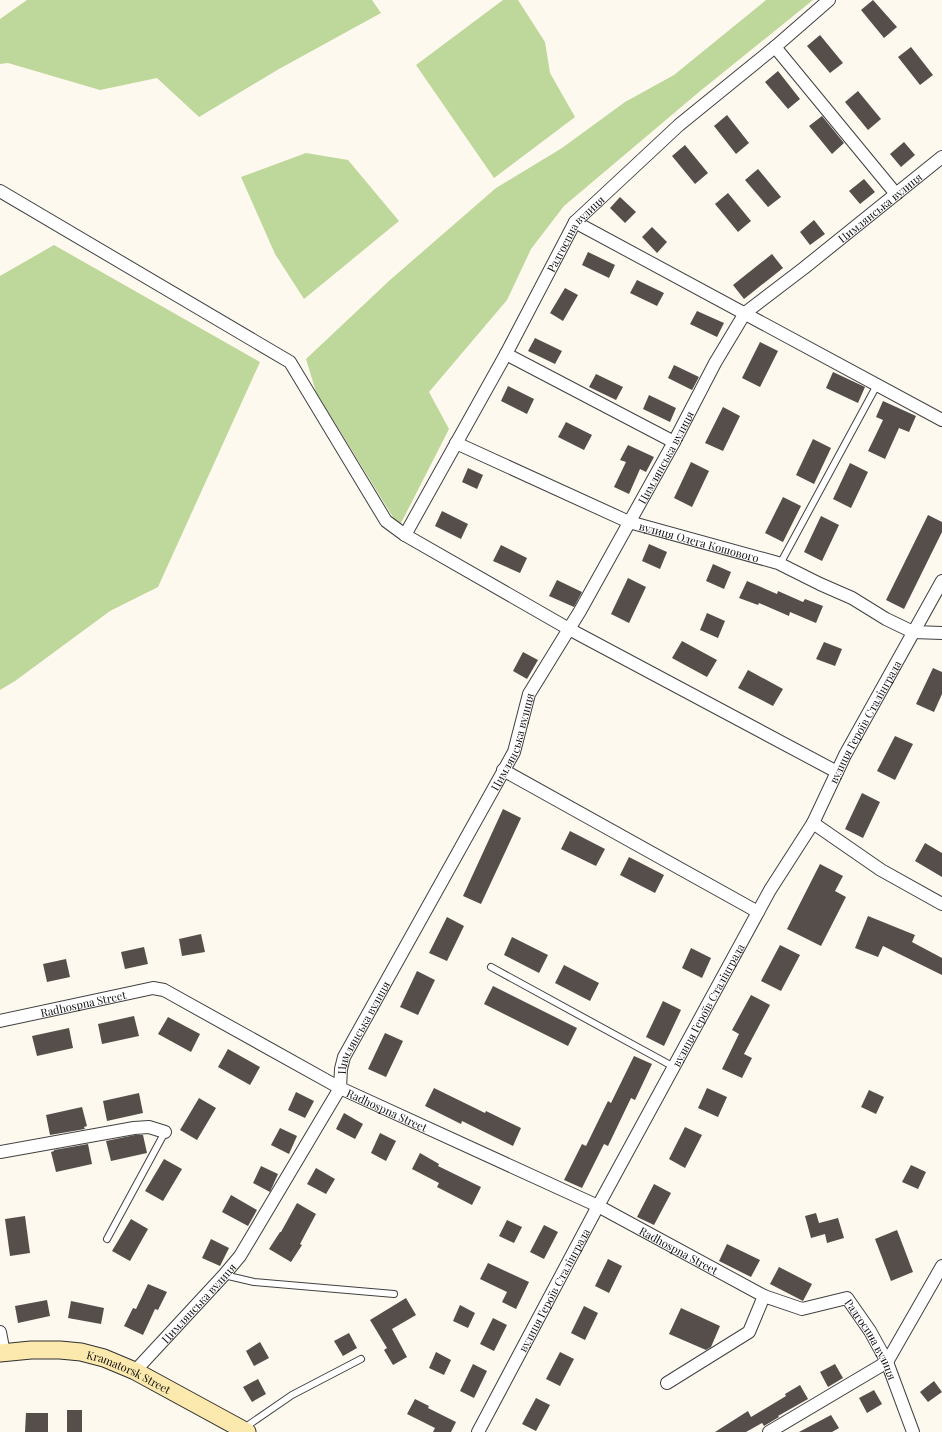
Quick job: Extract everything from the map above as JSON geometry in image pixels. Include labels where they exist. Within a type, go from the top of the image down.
[{"type":"street","name":"Радгоспна вулиця","points":[[405,534],[506,354],[575,222],[679,125],[775,47],[829,0]]},
{"type":"street","points":[[775,47],[896,194]]},
{"type":"street","name":"Цимлянська вулиця","points":[[135,1370],[224,1276],[240,1256],[340,1088],[341,1069],[344,1057],[514,752],[529,694],[569,629],[630,522],[716,363],[745,313],[804,268],[942,157]]},
{"type":"street","points":[[0,191],[290,362],[386,521],[405,534],[569,629],[837,772]]},
{"type":"street","points":[[575,222],[942,420]]},
{"type":"street","points":[[506,354],[674,442]]},
{"type":"street","name":"вулиця Олега Кошового","points":[[456,443],[630,522],[717,545],[780,564],[852,598],[886,619],[913,632],[942,634]]},
{"type":"street","name":"вулиця Героїв Сталінграда","points":[[478,1432],[598,1206],[770,890],[813,823],[837,772],[942,580]]},
{"type":"street","points":[[503,770],[758,912]]},
{"type":"street","points":[[813,823],[881,870],[942,904]]},
{"type":"street","name":"Radhospna Street","points":[[0,1021],[153,988],[164,990],[340,1088],[598,1206],[764,1296]]},
{"type":"street","points":[[0,1152],[134,1128],[149,1127],[165,1132]]},
{"type":"street","points":[[769,1432],[887,1362],[942,1266]]},
{"type":"street","name":"Радгоспна вулиця","points":[[764,1296],[802,1309],[847,1298],[870,1330],[887,1362],[913,1432]]},
{"type":"street","points":[[667,1383],[749,1332],[764,1296]]},
{"type":"street","points":[[0,1332],[2,1353]]},
{"type":"street","name":"Kramatorsk Street","points":[[2,1353],[60,1350],[81,1352],[104,1358],[135,1370],[244,1431]]},
{"type":"lane","points":[[780,564],[877,385]]},
{"type":"lane","points":[[491,967],[674,1067]]},
{"type":"lane","points":[[107,1239],[165,1132]]},
{"type":"lane","points":[[224,1276],[254,1282],[394,1294]]},
{"type":"lane","points":[[244,1431],[292,1395],[360,1359]]},
{"type":"green space","points":[[27,0],[372,0],[381,13],[279,69],[199,117],[157,78],[100,90],[8,63],[0,64],[0,19]]},
{"type":"green space","points":[[503,0],[518,0],[545,42],[550,73],[575,117],[494,178],[416,65]]},
{"type":"green space","points":[[766,0],[813,0],[699,92],[564,206],[531,249],[507,300],[429,392],[449,429],[399,527],[316,392],[306,359],[390,280],[496,188],[562,148],[625,102],[674,75]]},
{"type":"green space","points":[[306,153],[348,160],[399,221],[304,299],[275,254],[241,177]]},
{"type":"green space","points":[[54,245],[260,362],[158,587],[110,611],[15,681],[0,690],[0,276]]},
{"type":"building","points":[[873,0],[897,27],[884,38],[861,10]]},
{"type":"building","points":[[820,35],[843,63],[830,73],[807,46]]},
{"type":"building","points":[[911,47],[933,75],[920,85],[898,57]]},
{"type":"building","points":[[778,71],[800,99],[788,109],[765,82]]},
{"type":"building","points":[[858,91],[881,119],[868,130],[845,102]]},
{"type":"building","points":[[727,115],[749,143],[736,154],[714,126]]},
{"type":"building","points":[[822,116],[844,143],[832,154],[809,126]]},
{"type":"building","points":[[904,142],[915,155],[901,167],[890,154]]},
{"type":"building","points":[[685,145],[708,173],[695,184],[672,156]]},
{"type":"building","points":[[758,169],[781,197],[768,207],[745,180]]},
{"type":"building","points":[[864,179],[875,192],[860,204],[849,191]]},
{"type":"building","points":[[728,193],[751,221],[738,232],[715,204]]},
{"type":"building","points":[[620,197],[636,212],[625,223],[610,208]]},
{"type":"building","points":[[814,220],[825,234],[810,245],[800,232]]},
{"type":"building","points":[[652,227],[667,242],[657,253],[642,237]]},
{"type":"building","points":[[588,252],[615,265],[609,278],[582,265]]},
{"type":"building","points":[[772,254],[783,268],[744,299],[733,285]]},
{"type":"building","points":[[637,280],[664,293],[657,306],[630,293]]},
{"type":"building","points":[[565,288],[578,295],[563,321],[550,313]]},
{"type":"building","points":[[697,311],[724,323],[717,337],[690,324]]},
{"type":"building","points":[[535,338],[562,351],[555,364],[528,351]]},
{"type":"building","points":[[760,342],[778,351],[760,387],[742,378]]},
{"type":"building","points":[[674,365],[699,377],[692,390],[668,378]]},
{"type":"building","points":[[833,372],[865,387],[858,403],[826,388]]},
{"type":"building","points":[[596,374],[623,387],[616,400],[589,387]]},
{"type":"building","points":[[508,386],[534,399],[527,414],[501,401]]},
{"type":"building","points":[[649,395],[676,408],[670,422],[643,409]]},
{"type":"building","points":[[883,401],[916,416],[909,432],[899,428],[885,459],[868,451],[883,420],[876,417]]},
{"type":"building","points":[[723,407],[740,416],[723,451],[705,443]]},
{"type":"building","points":[[566,422],[592,435],[584,450],[558,437]]},
{"type":"building","points":[[813,439],[831,448],[814,484],[796,475]]},
{"type":"building","points":[[628,445],[654,457],[646,472],[640,469],[629,494],[614,487],[626,462],[620,460]]},
{"type":"building","points":[[691,462],[709,471],[692,507],[674,498]]},
{"type":"building","points":[[850,463],[868,472],[851,508],[833,499]]},
{"type":"building","points":[[468,468],[483,475],[477,489],[462,482]]},
{"type":"building","points":[[783,497],[801,506],[783,542],[765,533]]},
{"type":"building","points":[[442,511],[468,524],[461,539],[435,526]]},
{"type":"building","points":[[928,515],[942,522],[942,532],[904,609],[886,600]]},
{"type":"building","points":[[821,516],[839,525],[822,561],[804,552]]},
{"type":"building","points":[[649,544],[667,552],[660,569],[642,561]]},
{"type":"building","points":[[501,545],[527,558],[520,573],[493,561]]},
{"type":"building","points":[[713,564],[731,572],[724,589],[706,581]]},
{"type":"building","points":[[628,578],[646,587],[629,623],[611,614]]},
{"type":"building","points":[[557,580],[582,592],[574,607],[549,596]]},
{"type":"building","points":[[747,581],[777,594],[778,591],[803,602],[805,599],[823,606],[816,623],[790,612],[789,616],[759,603],[758,605],[739,598]]},
{"type":"building","points":[[707,613],[725,621],[718,638],[700,630]]},
{"type":"building","points":[[682,641],[717,660],[707,677],[672,658]]},
{"type":"building","points":[[824,642],[842,649],[835,666],[816,659]]},
{"type":"building","points":[[523,652],[538,660],[527,679],[513,671]]},
{"type":"building","points":[[933,668],[942,672],[942,694],[934,712],[916,704]]},
{"type":"building","points":[[748,670],[783,689],[773,706],[738,688]]},
{"type":"building","points":[[895,736],[913,744],[895,780],[877,771]]},
{"type":"building","points":[[862,793],[880,802],[863,838],[845,829]]},
{"type":"building","points":[[503,809],[521,818],[481,904],[463,896]]},
{"type":"building","points":[[570,831],[605,849],[596,866],[561,849]]},
{"type":"building","points":[[925,843],[942,853],[942,877],[915,861]]},
{"type":"building","points":[[629,857],[664,875],[655,893],[620,875]]},
{"type":"building","points":[[820,864],[843,876],[835,891],[846,897],[821,946],[787,929]]},
{"type":"building","points":[[868,916],[915,935],[912,942],[942,958],[942,975],[883,946],[878,957],[855,948]]},
{"type":"building","points":[[447,917],[464,926],[447,961],[429,953]]},
{"type":"building","points":[[201,934],[205,952],[182,956],[179,939]]},
{"type":"building","points":[[512,937],[548,955],[539,973],[504,955]]},
{"type":"building","points":[[780,945],[800,955],[781,991],[761,981]]},
{"type":"building","points":[[144,947],[148,964],[125,969],[121,952]]},
{"type":"building","points":[[691,948],[711,958],[702,978],[682,968]]},
{"type":"building","points":[[66,959],[70,977],[47,982],[43,964]]},
{"type":"building","points":[[564,965],[599,983],[590,1001],[555,983]]},
{"type":"building","points":[[417,971],[435,980],[418,1015],[400,1007]]},
{"type":"building","points":[[493,986],[577,1028],[568,1046],[484,1004]]},
{"type":"building","points":[[751,995],[770,1005],[744,1054],[752,1058],[742,1078],[722,1069],[739,1034],[732,1030]]},
{"type":"building","points":[[663,1001],[681,1010],[664,1046],[646,1037]]},
{"type":"building","points":[[134,1016],[139,1036],[102,1044],[98,1024]]},
{"type":"building","points":[[168,1017],[200,1034],[191,1052],[158,1034]]},
{"type":"building","points":[[69,1028],[73,1048],[37,1056],[32,1036]]},
{"type":"building","points":[[385,1033],[403,1041],[386,1077],[368,1069]]},
{"type":"building","points":[[228,1049],[260,1067],[250,1085],[218,1067]]},
{"type":"building","points":[[634,1056],[652,1064],[635,1100],[631,1098],[608,1146],[604,1144],[582,1188],[564,1180],[582,1144],[586,1146],[608,1101],[611,1103]]},
{"type":"building","points":[[434,1088],[485,1113],[486,1111],[521,1128],[513,1146],[462,1121],[461,1124],[425,1106]]},
{"type":"building","points":[[707,1088],[727,1097],[718,1117],[698,1108]]},
{"type":"building","points":[[869,1090],[884,1097],[876,1114],[861,1107]]},
{"type":"building","points":[[296,1092],[314,1101],[305,1118],[288,1110]]},
{"type":"building","points":[[139,1093],[143,1113],[107,1121],[103,1101]]},
{"type":"building","points":[[199,1098],[216,1108],[197,1140],[180,1130]]},
{"type":"building","points":[[82,1107],[87,1126],[84,1127],[85,1129],[50,1135],[46,1115]]},
{"type":"building","points":[[344,1113],[363,1124],[355,1139],[336,1129]]},
{"type":"building","points":[[685,1127],[702,1135],[685,1168],[669,1159]]},
{"type":"building","points":[[280,1128],[297,1136],[289,1154],[271,1145]]},
{"type":"building","points":[[380,1133],[396,1141],[386,1161],[371,1153]]},
{"type":"building","points":[[135,1135],[143,1135],[147,1153],[111,1161],[106,1141]]},
{"type":"building","points":[[88,1144],[92,1164],[56,1172],[51,1152],[54,1150]]},
{"type":"building","points":[[420,1153],[439,1164],[438,1166],[481,1187],[472,1205],[437,1187],[439,1183],[412,1169]]},
{"type":"building","points":[[164,1159],[182,1169],[163,1201],[145,1191]]},
{"type":"building","points":[[911,1165],[926,1172],[918,1189],[902,1182]]},
{"type":"building","points":[[261,1166],[278,1174],[270,1192],[253,1183]]},
{"type":"building","points":[[316,1168],[335,1179],[326,1194],[307,1184]]},
{"type":"building","points":[[654,1184],[671,1193],[654,1225],[637,1217]]},
{"type":"building","points":[[231,1195],[257,1210],[248,1226],[222,1212]]},
{"type":"building","points":[[297,1203],[316,1214],[300,1244],[302,1245],[291,1262],[269,1249],[281,1232]]},
{"type":"building","points":[[816,1213],[819,1223],[838,1218],[844,1238],[827,1243],[825,1234],[811,1238],[805,1216]]},
{"type":"building","points":[[25,1216],[30,1253],[10,1256],[5,1219]]},
{"type":"building","points":[[131,1219],[148,1229],[130,1261],[112,1251]]},
{"type":"building","points":[[507,1220],[522,1227],[514,1243],[499,1236]]},
{"type":"building","points":[[544,1225],[558,1232],[544,1259],[530,1252]]},
{"type":"building","points":[[897,1230],[913,1272],[891,1281],[875,1239]]},
{"type":"building","points":[[211,1239],[229,1248],[220,1266],[202,1258]]},
{"type":"building","points":[[727,1244],[760,1260],[751,1277],[719,1261]]},
{"type":"building","points":[[608,1259],[622,1266],[609,1293],[595,1286]]},
{"type":"building","points":[[488,1263],[529,1282],[516,1309],[502,1302],[507,1292],[480,1279]]},
{"type":"building","points":[[779,1267],[812,1284],[803,1301],[770,1284]]},
{"type":"building","points":[[148,1284],[167,1292],[158,1310],[155,1309],[143,1335],[124,1326],[133,1308],[136,1309]]},
{"type":"building","points":[[406,1298],[416,1315],[392,1329],[407,1357],[393,1365],[384,1350],[387,1348],[370,1320]]},
{"type":"building","points":[[47,1300],[50,1316],[18,1323],[15,1306]]},
{"type":"building","points":[[71,1301],[104,1308],[101,1324],[68,1318]]},
{"type":"building","points":[[460,1305],[475,1313],[468,1328],[453,1321]]},
{"type":"building","points":[[584,1306],[598,1313],[585,1340],[571,1333]]},
{"type":"building","points":[[681,1308],[720,1326],[711,1347],[706,1350],[669,1334]]},
{"type":"building","points":[[493,1318],[507,1325],[494,1351],[480,1344]]},
{"type":"building","points":[[349,1333],[357,1348],[343,1356],[334,1341]]},
{"type":"building","points":[[260,1342],[269,1358],[254,1366],[246,1351]]},
{"type":"building","points":[[436,1352],[451,1360],[444,1375],[429,1368]]},
{"type":"building","points":[[560,1352],[574,1359],[560,1386],[546,1379]]},
{"type":"building","points":[[473,1364],[487,1371],[474,1398],[460,1391]]},
{"type":"building","points":[[835,1364],[843,1378],[828,1387],[820,1372]]},
{"type":"building","points":[[258,1379],[266,1394],[252,1402],[243,1387]]},
{"type":"building","points":[[934,1381],[942,1392],[928,1402],[920,1392]]},
{"type":"building","points":[[800,1385],[808,1399],[778,1416],[779,1417],[764,1426],[762,1423],[746,1432],[715,1432],[748,1411],[751,1417],[786,1396],[785,1394]]},
{"type":"building","points":[[874,1390],[882,1404],[867,1413],[859,1398]]},
{"type":"building","points":[[536,1398],[550,1405],[536,1431],[522,1424]]},
{"type":"building","points":[[415,1399],[429,1406],[428,1408],[456,1422],[451,1432],[433,1432],[435,1428],[407,1414]]},
{"type":"building","points":[[67,1410],[82,1410],[82,1432],[67,1432]]},
{"type":"building","points":[[26,1413],[48,1413],[48,1432],[25,1432]]},
{"type":"building","points":[[831,1415],[839,1428],[832,1432],[799,1432]]}]
